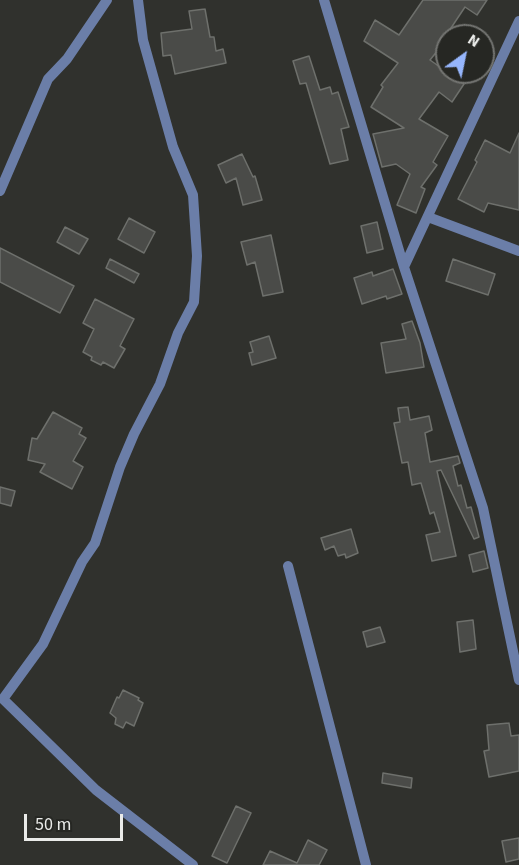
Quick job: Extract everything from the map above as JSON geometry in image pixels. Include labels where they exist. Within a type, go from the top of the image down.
[{"type":"street","points":[[0,191],[48,79],[67,59],[107,0]]},
{"type":"street","points":[[138,0],[143,40],[173,147],[193,195],[197,256],[194,302],[178,333],[160,384],[120,467],[94,543],[82,562],[43,644],[2,697],[96,790],[193,865]]},
{"type":"street","points":[[324,0],[404,267],[483,508],[519,680]]},
{"type":"street","points":[[404,267],[517,34],[519,21]]},
{"type":"street","points":[[428,217],[519,251]]},
{"type":"street","points":[[288,566],[366,865]]},
{"type":"building","points":[[423,0],[487,0],[477,15],[465,7],[454,24],[435,24],[435,54],[430,60],[435,64],[435,84],[464,84],[452,102],[439,92],[419,119],[448,136],[433,162],[437,165],[421,187],[425,189],[416,213],[397,205],[410,174],[396,164],[382,167],[373,134],[404,128],[371,107],[383,87],[381,85],[398,63],[364,41],[375,20],[399,35]]},
{"type":"building","points":[[205,9],[210,37],[214,37],[216,51],[223,49],[226,63],[175,74],[171,55],[163,56],[161,33],[192,29],[189,11]]},
{"type":"building","points":[[309,56],[320,90],[330,87],[332,94],[338,92],[349,127],[341,129],[348,160],[330,164],[306,83],[300,84],[293,61]]},
{"type":"building","points":[[519,133],[519,210],[488,203],[484,212],[458,199],[477,162],[475,160],[485,140],[510,153]]},
{"type":"building","points":[[242,154],[253,177],[255,176],[262,200],[243,205],[236,178],[226,183],[218,165]]},
{"type":"building","points":[[129,218],[155,232],[144,253],[118,239]]},
{"type":"building","points":[[377,222],[383,249],[367,253],[361,226]]},
{"type":"building","points":[[65,227],[88,239],[79,254],[57,242]]},
{"type":"building","points":[[271,235],[283,292],[263,296],[255,262],[247,265],[241,242]]},
{"type":"building","points":[[0,248],[74,286],[60,313],[0,282]]},
{"type":"building","points":[[110,259],[139,274],[134,283],[106,268]]},
{"type":"building","points":[[453,259],[495,274],[488,295],[446,281]]},
{"type":"building","points":[[393,269],[402,294],[387,299],[386,296],[362,304],[354,278],[372,272],[373,276]]},
{"type":"building","points":[[95,299],[134,319],[120,346],[125,349],[114,368],[103,362],[101,365],[91,360],[92,357],[83,352],[94,329],[83,323]]},
{"type":"building","points":[[412,321],[420,343],[424,367],[386,373],[381,343],[406,339],[402,324]]},
{"type":"building","points":[[269,336],[276,358],[252,365],[249,353],[253,352],[250,342]]},
{"type":"building","points":[[408,407],[410,420],[429,416],[432,430],[425,433],[430,462],[458,456],[460,463],[453,466],[458,486],[461,485],[467,508],[471,507],[479,537],[474,539],[441,470],[437,471],[456,556],[432,561],[426,535],[440,532],[434,512],[430,514],[421,483],[412,485],[408,462],[402,463],[394,423],[400,422],[398,408]]},
{"type":"building","points":[[53,412],[82,428],[79,434],[86,438],[73,461],[83,467],[72,489],[40,472],[45,464],[28,460],[32,438],[37,439]]},
{"type":"building","points":[[0,487],[15,491],[11,506],[0,503]]},
{"type":"building","points":[[351,529],[358,553],[346,558],[345,554],[338,556],[334,546],[325,550],[321,538]]},
{"type":"building","points":[[484,551],[488,568],[473,572],[469,555]]},
{"type":"building","points":[[473,620],[476,649],[460,652],[457,622]]},
{"type":"building","points":[[380,627],[385,642],[367,647],[363,632]]},
{"type":"building","points":[[123,690],[139,698],[138,700],[143,703],[134,726],[126,722],[123,728],[115,724],[116,718],[110,713]]},
{"type":"building","points":[[509,723],[511,736],[519,735],[519,771],[489,777],[484,751],[489,750],[487,725]]},
{"type":"building","points":[[383,773],[412,778],[411,788],[382,783]]},
{"type":"building","points":[[236,806],[251,813],[227,863],[212,856]]},
{"type":"building","points":[[519,838],[519,859],[506,862],[502,841]]},
{"type":"building","points":[[308,840],[327,850],[319,865],[263,865],[270,851],[297,863]]}]
